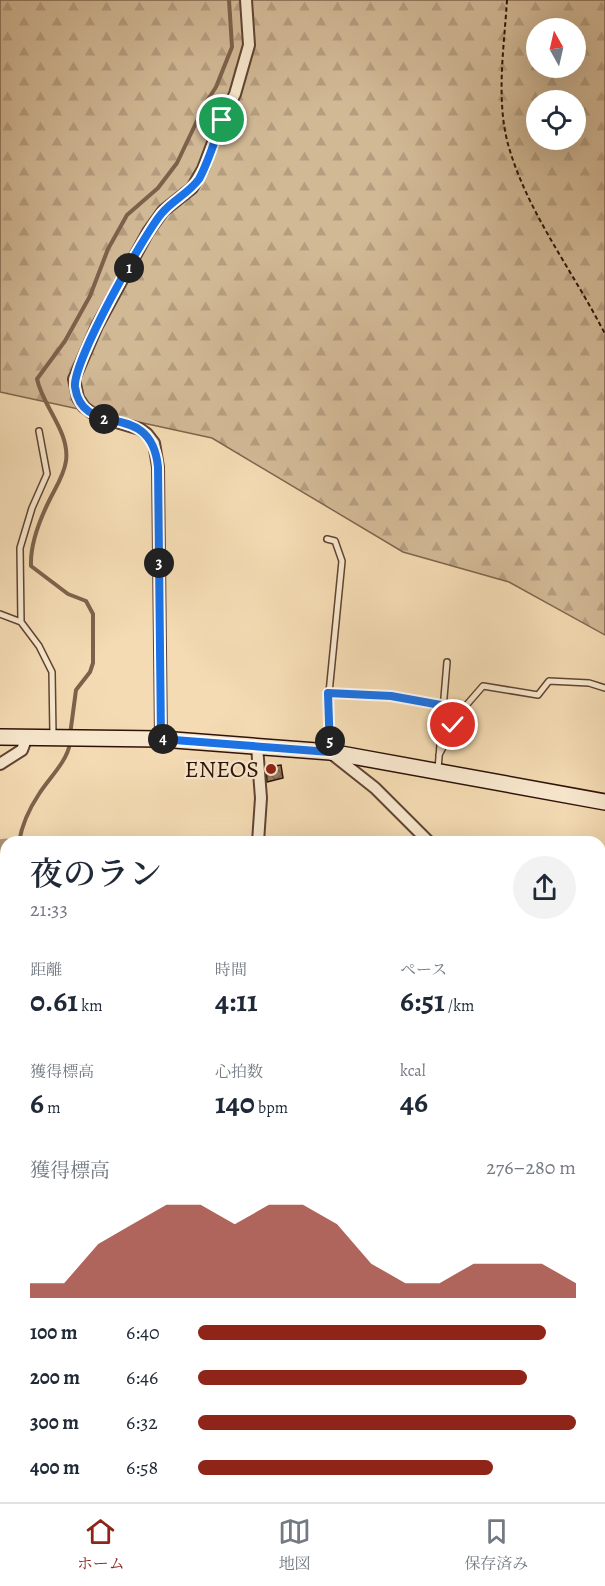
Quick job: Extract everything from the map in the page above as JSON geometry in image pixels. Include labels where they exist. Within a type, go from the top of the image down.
[{"type":"main road","points":[[0,737],[161,739],[330,752],[605,802]]},
{"type":"street","points":[[161,739],[158,467],[155,450],[147,434],[140,429],[96,416],[84,407],[78,398],[74,379],[97,326],[148,232],[163,211],[192,188],[203,169],[235,94],[249,45],[246,0]]},
{"type":"street","points":[[0,764],[22,750],[27,737]]},
{"type":"street","points":[[257,746],[261,798],[258,836]]},
{"type":"street","points":[[330,752],[375,788],[423,836]]},
{"type":"lane","points":[[39,431],[47,474],[32,508],[20,548],[21,622],[52,672],[53,738]]},
{"type":"lane","points":[[327,539],[334,541],[342,561],[328,693],[330,752]]},
{"type":"lane","points":[[0,614],[21,622]]},
{"type":"lane","points":[[438,771],[447,662]]},
{"type":"lane","points":[[439,755],[463,709],[483,686],[538,695],[549,681],[589,683],[605,688]]},
{"type":"lane","points":[[328,693],[391,696],[463,709]]},
{"type":"path","points":[[507,0],[502,82],[504,122],[510,150],[531,203],[605,334]]},
{"type":"green space","points":[[0,0],[605,0],[605,635],[509,582],[403,552],[212,438],[0,392]]},
{"type":"building","points":[[281,765],[283,778],[267,782],[266,767]]},
{"type":"waterway","points":[[70,735],[76,690],[90,672],[93,663],[93,614],[86,601],[68,594],[31,566],[36,532],[62,476],[66,461],[64,440],[37,379],[65,341],[90,296],[108,249],[127,215],[158,188],[177,163],[205,104],[216,87],[232,47],[229,0]]},
{"type":"waterway","points":[[20,836],[29,811],[62,763],[70,743]]},
{"type":"place","name":"ENEOS","points":[[271,769]]},
{"type":"route","points":[[222,120],[199,179],[192,188],[163,211],[148,232],[84,351],[74,379],[78,398],[84,407],[96,416],[140,429],[154,443],[158,467],[161,739],[330,752],[328,693],[391,696],[463,709],[453,725]]}]
